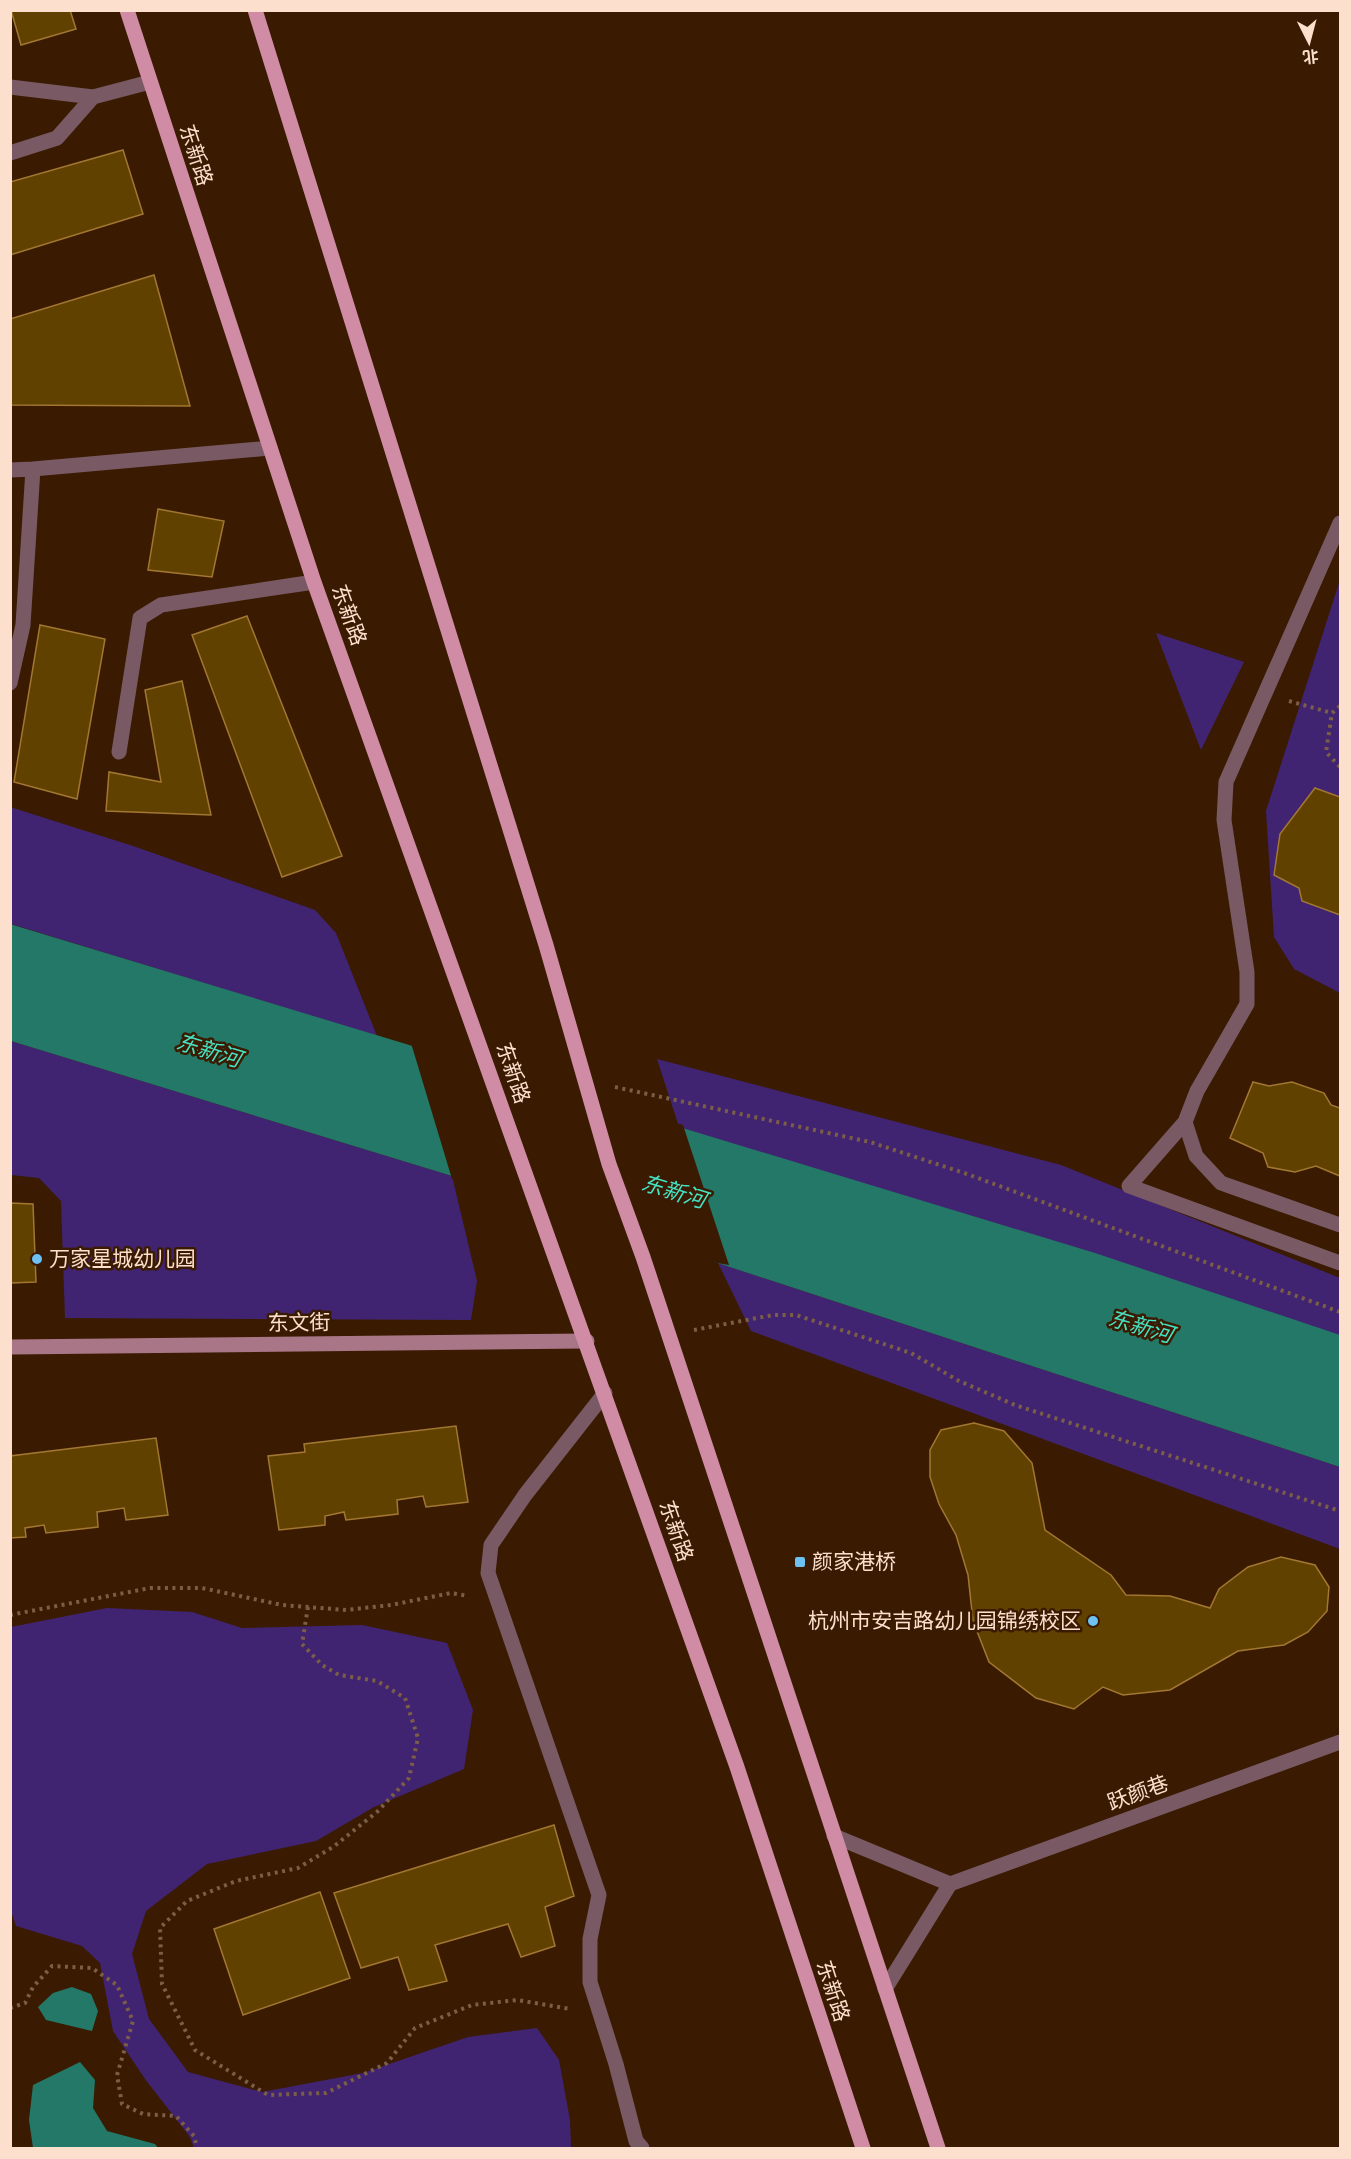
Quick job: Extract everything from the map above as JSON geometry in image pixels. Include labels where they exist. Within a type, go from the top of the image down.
[{"type":"main road","name":"东新路","points":[[127,10],[314,582],[478,1036],[539,1215],[587,1341],[737,1767],[863,2148]]},
{"type":"main road","points":[[255,10],[546,945],[586,1087],[938,2148]]},
{"type":"street","points":[[13,84],[93,97],[150,82]]},
{"type":"street","points":[[10,153],[57,138],[93,97]]},
{"type":"street","points":[[10,470],[270,448]]},
{"type":"street","points":[[10,683],[23,625],[33,469]]},
{"type":"street","points":[[1341,523],[1226,782],[1224,820],[1247,972],[1247,1004],[1197,1092],[1185,1122],[1129,1186],[1341,1263]]},
{"type":"street","points":[[119,752],[140,618],[161,605],[314,582]]},
{"type":"street","points":[[1185,1122],[1196,1156],[1221,1183],[1341,1225]]},
{"type":"street","name":"东文街","points":[[10,1347],[587,1341]]},
{"type":"street","points":[[605,1393],[525,1495],[491,1545],[488,1573],[599,1895],[590,1939],[590,1982],[636,2140],[642,2148]]},
{"type":"street","name":"跃颜巷","points":[[950,1884],[1341,1742]]},
{"type":"street","points":[[834,1836],[950,1884],[885,1989]]},
{"type":"path","points":[[1264,694],[1332,713]]},
{"type":"path","points":[[1341,706],[1332,713],[1326,752],[1341,767]]},
{"type":"path","points":[[586,1087],[870,1142],[968,1174],[1341,1312]]},
{"type":"path","points":[[668,1335],[772,1315],[796,1315],[911,1353],[959,1381],[1015,1405],[1341,1510]]},
{"type":"path","points":[[10,1615],[150,1587],[202,1588],[282,1605],[346,1610],[391,1605],[451,1593],[496,1599]]},
{"type":"path","points":[[308,1607],[302,1644],[322,1665],[339,1676],[377,1681],[405,1698],[418,1738],[409,1778],[377,1812],[333,1846],[298,1868],[236,1881],[187,1901],[160,1928],[162,1984],[195,2050],[268,2095],[326,2093],[387,2063],[415,2028],[472,2005],[517,2000],[600,2015]]},
{"type":"path","points":[[10,2008],[24,2003],[33,1987],[52,1966],[92,1968],[117,1985],[133,2021],[117,2075],[122,2104],[143,2114],[176,2116],[194,2136],[197,2148]]},
{"type":"shaded area","points":[[1340,580],[1340,993],[1294,969],[1274,937],[1266,811]]},
{"type":"shaded area","points":[[1156,633],[1244,662],[1201,750]]},
{"type":"shaded area","points":[[10,807],[133,846],[315,910],[336,933],[377,1036],[11,924]]},
{"type":"shaded area","points":[[11,1041],[452,1176],[477,1281],[471,1320],[65,1318],[61,1201],[39,1178],[11,1175]]},
{"type":"shaded area","points":[[657,1059],[1061,1165],[1340,1278],[1340,1351],[681,1133]]},
{"type":"shaded area","points":[[718,1263],[1340,1467],[1340,1549],[751,1331]]},
{"type":"shaded area","points":[[107,1608],[192,1612],[242,1628],[362,1625],[447,1643],[473,1710],[464,1769],[374,1807],[316,1841],[207,1864],[146,1911],[132,1954],[149,2019],[188,2072],[262,2092],[363,2073],[468,2037],[537,2028],[559,2060],[570,2120],[571,2148],[194,2148],[190,2137],[145,2079],[113,2031],[100,1963],[82,1946],[16,1926],[11,1911],[11,1627]]},
{"type":"water","name":"东新河","points":[[10,924],[1095,1253],[1340,1335],[1340,1467],[452,1176],[11,1041]]},
{"type":"water","points":[[72,1987],[91,1994],[98,2011],[92,2031],[46,2020],[38,2007],[53,1993]]},
{"type":"water","points":[[80,2062],[95,2080],[93,2108],[107,2131],[155,2144],[158,2148],[33,2148],[29,2120],[33,2085]]},
{"type":"pier","points":[[411,1043],[683,1125],[729,1265],[700,1260],[452,1179]]},
{"type":"building","points":[[11,10],[70,10],[76,29],[21,45]]},
{"type":"building","points":[[123,150],[143,214],[10,255],[10,182]]},
{"type":"building","points":[[154,275],[190,406],[10,405],[10,319]]},
{"type":"building","points":[[158,509],[224,521],[212,577],[148,570]]},
{"type":"building","points":[[247,616],[342,856],[282,877],[192,635]]},
{"type":"building","points":[[40,625],[105,639],[77,799],[14,782]]},
{"type":"building","points":[[182,681],[211,815],[106,811],[109,772],[161,782],[145,690]]},
{"type":"building","points":[[1315,788],[1340,797],[1340,915],[1302,901],[1299,888],[1274,875],[1280,834]]},
{"type":"building","points":[[1253,1082],[1269,1086],[1292,1082],[1324,1093],[1331,1105],[1340,1108],[1340,1176],[1316,1166],[1295,1172],[1268,1167],[1263,1153],[1230,1138]]},
{"type":"building","points":[[10,1203],[33,1204],[36,1282],[10,1283]]},
{"type":"building","points":[[974,1423],[1004,1431],[1032,1463],[1045,1530],[1111,1575],[1126,1595],[1170,1596],[1210,1608],[1219,1589],[1248,1567],[1281,1557],[1315,1565],[1329,1587],[1327,1611],[1308,1632],[1284,1645],[1238,1651],[1170,1690],[1123,1695],[1103,1687],[1074,1709],[1036,1698],[989,1662],[973,1621],[968,1575],[956,1535],[939,1504],[930,1477],[930,1450],[941,1430]]},
{"type":"building","points":[[456,1426],[468,1502],[426,1507],[423,1496],[397,1500],[398,1514],[346,1520],[344,1512],[325,1516],[325,1525],[279,1530],[268,1456],[305,1452],[304,1444]]},
{"type":"building","points":[[156,1438],[168,1515],[126,1520],[124,1508],[97,1512],[98,1527],[46,1533],[44,1525],[25,1528],[26,1537],[10,1538],[10,1456]]},
{"type":"building","points":[[554,1825],[574,1896],[545,1907],[555,1946],[521,1957],[508,1924],[435,1945],[447,1981],[409,1990],[398,1957],[361,1968],[334,1893]]},
{"type":"building","points":[[320,1892],[350,1978],[243,2015],[214,1929]]},
{"type":"place","name":"万家星城幼儿园","points":[[37,1259]]},
{"type":"place","name":"颜家港桥","points":[[800,1562]]},
{"type":"place","name":"杭州市安吉路幼儿园锦绣校区","points":[[1093,1621]]}]
